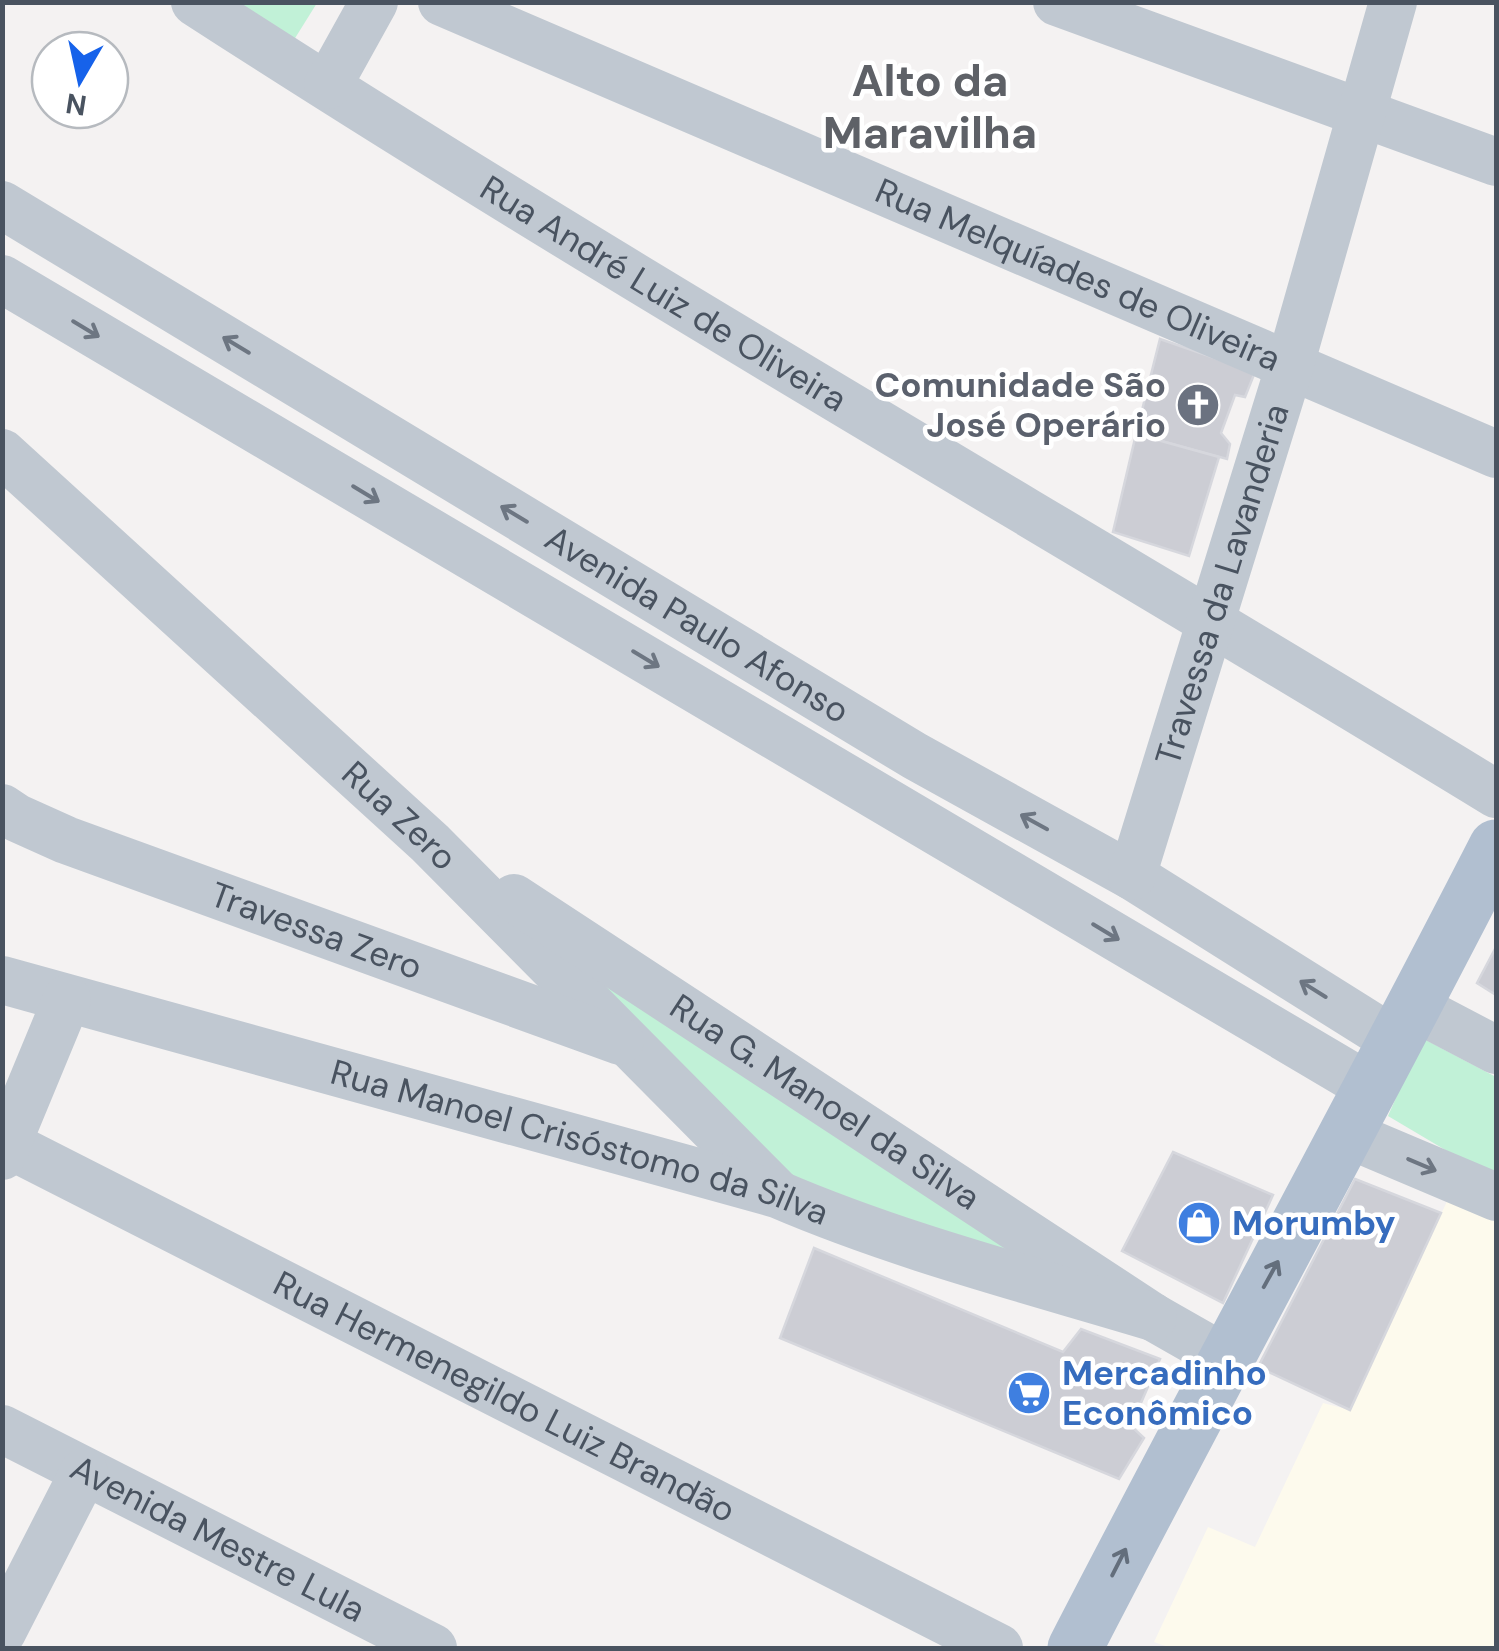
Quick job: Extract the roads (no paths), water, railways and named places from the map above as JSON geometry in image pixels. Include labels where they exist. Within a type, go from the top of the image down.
[{"type":"main road","points":[[1075,1648],[1496,846]]},
{"type":"street","name":"Rua André Luiz de Oliveira","points":[[195,2],[753,351],[1211,619],[1496,794]]},
{"type":"street","points":[[328,85],[374,2]]},
{"type":"street","name":"Rua Melquíades de Oliveira","points":[[442,2],[1496,454]]},
{"type":"street","points":[[1057,2],[1496,162]]},
{"type":"street","name":"Travessa da Lavanderia","points":[[1132,876],[1290,365],[1393,2]]},
{"type":"street","name":"Avenida Paulo Afonso","points":[[2,205],[915,756],[1132,876],[1382,1068]]},
{"type":"street","name":"Avenida Paulo Afonso","points":[[2,279],[1382,1068]]},
{"type":"street","name":"Rua Zero","points":[[2,453],[430,843],[778,1194]]},
{"type":"street","name":"Travessa Zero","points":[[2,808],[66,840],[633,1045]]},
{"type":"street","name":"Rua G. Manoel da Silva","points":[[430,843],[1153,1317],[1225,1358]]},
{"type":"street","name":"Rua Manoel Crisóstomo da Silva","points":[[2,980],[778,1194],[936,1251],[1153,1317]]},
{"type":"street","points":[[5,1150],[67,999]]},
{"type":"street","points":[[1382,1068],[1496,1050]]},
{"type":"street","points":[[1382,1068],[1496,1197]]},
{"type":"street","name":"Rua Hermenegildo Luiz Brandão","points":[[5,1150],[999,1648]]},
{"type":"street","name":"Avenida Mestre Lula","points":[[2,1429],[432,1648]]},
{"type":"street","points":[[2,1632],[84,1472]]},
{"type":"place","name":"Comunidade São José Operário","points":[[1198,405]]},
{"type":"place","name":"Morumby","points":[[1199,1223]]},
{"type":"place","name":"Mercadinho Econômico","points":[[1029,1393]]},
{"type":"district","name":"Alto da Maravilha","points":[[930,106]]}]
